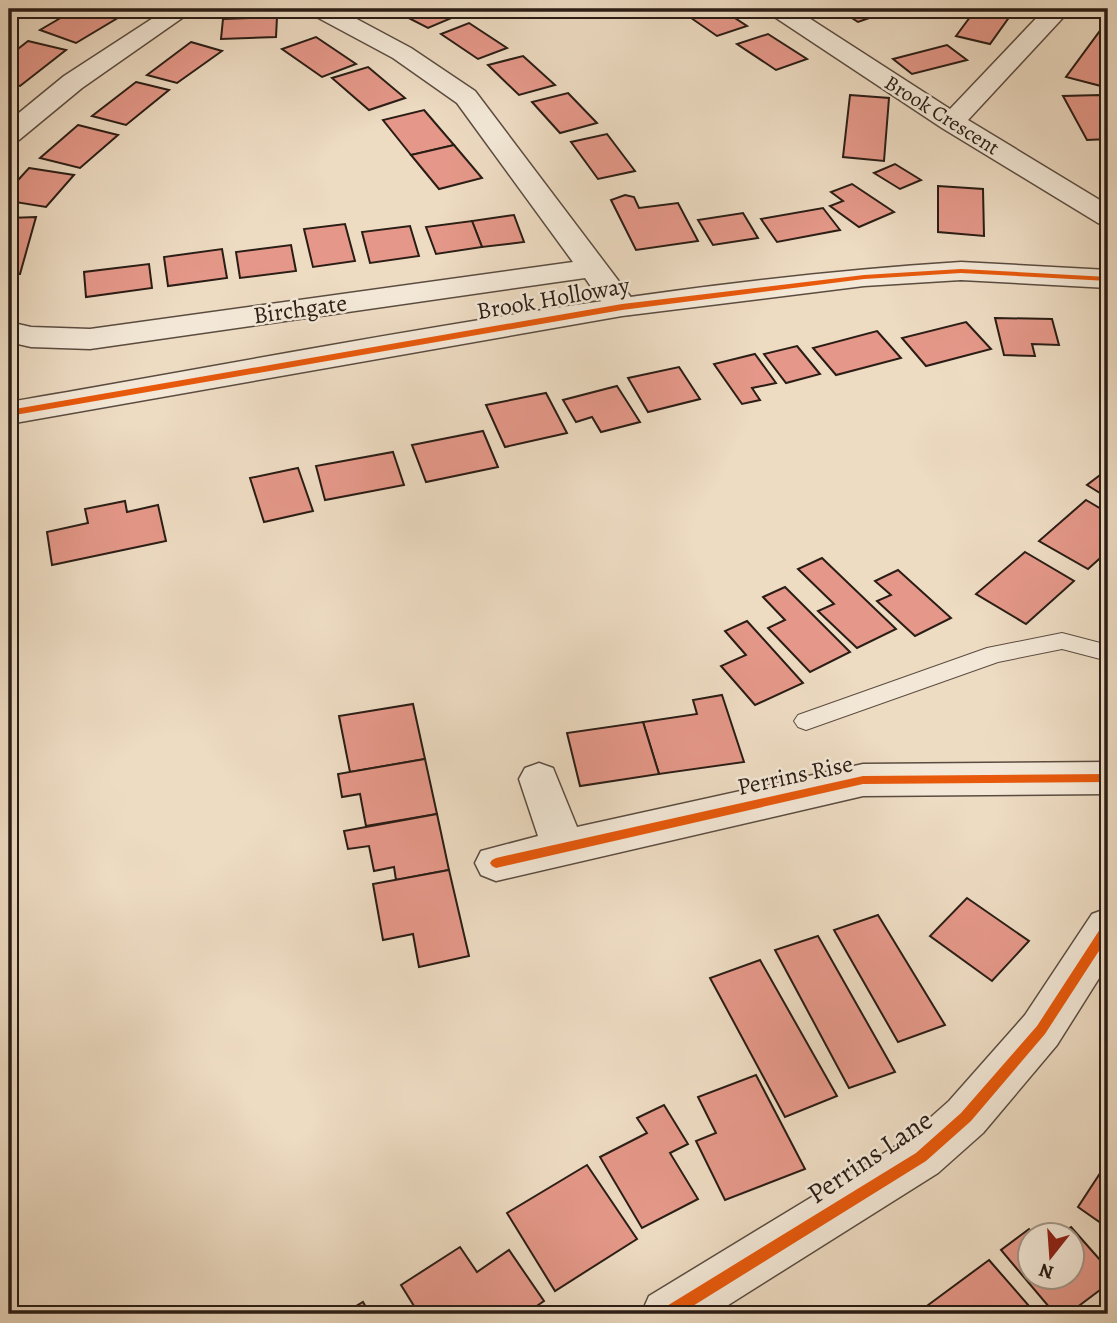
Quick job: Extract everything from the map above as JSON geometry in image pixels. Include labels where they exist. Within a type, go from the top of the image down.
[{"type":"street","points":[[9,134],[73,82],[183,9]]},
{"type":"street","points":[[320,9],[402,53],[466,97],[622,307]]},
{"type":"street","name":"Brook Crescent","points":[[779,9],[952,122],[1108,217]]},
{"type":"street","points":[[952,122],[1059,9]]},
{"type":"street","name":"Birchgate","points":[[9,332],[31,337],[90,339],[592,268]]},
{"type":"street","name":"Brook Holloway","points":[[9,413],[622,307],[864,277],[961,271],[1108,279]]},
{"type":"street","name":"Perrins Rise","points":[[496,863],[863,780],[1108,778]]},
{"type":"street","points":[[539,779],[563,847]]},
{"type":"street","name":"Perrins Lane","points":[[667,1314],[921,1157],[966,1117],[1041,1030],[1108,927]]},
{"type":"lane","points":[[806,721],[995,654],[1062,641],[1108,653]]},
{"type":"building","points":[[76,9],[113,9],[126,13],[76,43],[40,30]]},
{"type":"building","points":[[391,9],[439,9],[454,17],[428,28]]},
{"type":"building","points":[[721,9],[747,26],[717,36],[681,11]]},
{"type":"building","points":[[838,9],[877,9],[884,13],[858,22]]},
{"type":"building","points":[[976,9],[1015,9],[990,44],[956,36]]},
{"type":"building","points":[[277,17],[276,37],[221,39],[223,19]]},
{"type":"building","points":[[469,23],[507,48],[478,59],[441,34]]},
{"type":"building","points":[[1102,28],[1108,30],[1108,75],[1101,86],[1066,77]]},
{"type":"building","points":[[768,34],[807,59],[776,70],[737,44]]},
{"type":"building","points":[[316,37],[356,64],[322,77],[282,49]]},
{"type":"building","points":[[28,41],[66,50],[20,86],[9,83],[9,56]]},
{"type":"building","points":[[191,42],[222,51],[177,83],[147,75]]},
{"type":"building","points":[[947,45],[967,60],[912,74],[893,59]]},
{"type":"building","points":[[523,56],[555,85],[519,95],[488,65]]},
{"type":"building","points":[[368,67],[405,98],[369,110],[332,78]]},
{"type":"building","points":[[136,82],[169,90],[126,125],[92,116]]},
{"type":"building","points":[[568,93],[597,123],[560,133],[532,102]]},
{"type":"building","points":[[850,95],[889,98],[884,161],[843,157]]},
{"type":"building","points":[[1100,95],[1108,109],[1108,139],[1087,140],[1063,96]]},
{"type":"building","points":[[424,110],[454,145],[411,155],[383,120]]},
{"type":"building","points":[[78,125],[118,135],[80,168],[40,158]]},
{"type":"building","points":[[607,134],[635,171],[598,179],[571,142]]},
{"type":"building","points":[[454,145],[482,178],[439,189],[411,155]]},
{"type":"building","points":[[895,164],[921,180],[900,189],[874,173]]},
{"type":"building","points":[[29,168],[74,175],[46,207],[9,201],[9,190]]},
{"type":"building","points":[[852,184],[894,212],[859,227],[830,206],[843,201],[831,192]]},
{"type":"building","points":[[938,186],[983,189],[984,236],[938,232]]},
{"type":"building","points":[[625,195],[634,197],[639,208],[678,203],[698,241],[636,250],[611,200]]},
{"type":"building","points":[[823,208],[840,230],[777,242],[761,219]]},
{"type":"building","points":[[743,213],[758,238],[713,245],[698,220]]},
{"type":"building","points":[[514,215],[524,242],[482,247],[472,221]]},
{"type":"building","points":[[36,217],[20,274],[9,274],[9,218]]},
{"type":"building","points":[[472,221],[482,247],[436,254],[426,227]]},
{"type":"building","points":[[345,224],[355,261],[313,267],[304,229]]},
{"type":"building","points":[[410,226],[419,256],[370,263],[362,232]]},
{"type":"building","points":[[291,245],[296,271],[240,278],[236,252]]},
{"type":"building","points":[[222,249],[227,278],[168,286],[164,257]]},
{"type":"building","points":[[149,264],[152,288],[86,297],[84,272]]},
{"type":"building","points":[[995,318],[1052,319],[1059,345],[1032,344],[1035,356],[1004,355]]},
{"type":"building","points":[[966,322],[991,349],[926,366],[902,338]]},
{"type":"building","points":[[877,331],[901,358],[836,375],[813,348]]},
{"type":"building","points":[[797,346],[820,374],[786,383],[764,354]]},
{"type":"building","points":[[755,354],[776,383],[752,388],[760,400],[742,404],[714,364]]},
{"type":"building","points":[[679,367],[700,399],[648,412],[628,378]]},
{"type":"building","points":[[617,386],[640,422],[601,432],[592,417],[576,422],[563,400]]},
{"type":"building","points":[[546,393],[567,433],[505,447],[486,405]]},
{"type":"building","points":[[483,431],[498,467],[426,482],[412,445]]},
{"type":"building","points":[[393,452],[404,485],[325,500],[316,466]]},
{"type":"building","points":[[298,468],[313,511],[264,522],[250,478]]},
{"type":"building","points":[[1108,469],[1108,498],[1087,485]]},
{"type":"building","points":[[1086,500],[1108,513],[1108,551],[1088,569],[1039,541]]},
{"type":"building","points":[[125,501],[127,512],[158,505],[166,541],[52,565],[47,532],[88,523],[85,509]]},
{"type":"building","points":[[1025,552],[1074,581],[1026,624],[976,594]]},
{"type":"building","points":[[822,558],[896,629],[857,648],[818,611],[834,604],[798,569]]},
{"type":"building","points":[[898,570],[951,618],[915,636],[877,601],[891,595],[875,581]]},
{"type":"building","points":[[785,587],[850,652],[810,672],[768,628],[785,620],[763,597]]},
{"type":"building","points":[[747,621],[803,683],[755,705],[721,666],[746,655],[725,631]]},
{"type":"building","points":[[722,695],[744,762],[659,774],[643,722],[697,714],[693,700]]},
{"type":"building","points":[[413,704],[425,759],[350,772],[339,716]]},
{"type":"building","points":[[643,722],[659,774],[580,786],[567,733]]},
{"type":"building","points":[[425,759],[437,814],[366,826],[360,794],[342,797],[338,774]]},
{"type":"building","points":[[437,814],[449,870],[396,880],[394,867],[374,871],[369,846],[348,849],[344,831]]},
{"type":"building","points":[[449,870],[469,956],[419,967],[413,934],[383,940],[373,884]]},
{"type":"building","points":[[967,898],[1029,941],[992,981],[930,936]]},
{"type":"building","points":[[878,915],[945,1025],[898,1042],[834,930]]},
{"type":"building","points":[[818,936],[895,1072],[849,1088],[775,950]]},
{"type":"building","points":[[760,960],[837,1096],[785,1117],[710,978]]},
{"type":"building","points":[[756,1075],[805,1169],[725,1200],[696,1141],[716,1133],[698,1097]]},
{"type":"building","points":[[664,1105],[688,1144],[670,1153],[698,1199],[642,1228],[600,1157],[647,1133],[637,1118]]},
{"type":"building","points":[[1108,1161],[1108,1228],[1078,1207]]},
{"type":"building","points":[[587,1165],[637,1239],[555,1291],[507,1213]]},
{"type":"building","points":[[1016,1239],[1016,1268],[1001,1250]]},
{"type":"building","points":[[1086,1244],[1108,1269],[1108,1284],[1068,1314],[1055,1314],[1036,1292],[1086,1292]]},
{"type":"building","points":[[460,1247],[477,1272],[509,1250],[544,1301],[525,1314],[419,1314],[401,1285]]},
{"type":"building","points":[[989,1260],[1036,1314],[923,1314],[920,1311]]},
{"type":"building","points":[[363,1302],[370,1314],[343,1314]]},
{"type":"cycle path","points":[[9,413],[622,307],[864,277],[961,271],[1108,279]]},
{"type":"cycle path","points":[[496,863],[863,780],[1108,778]]},
{"type":"cycle path","points":[[667,1314],[921,1157],[966,1117],[1041,1030],[1108,927]]}]
